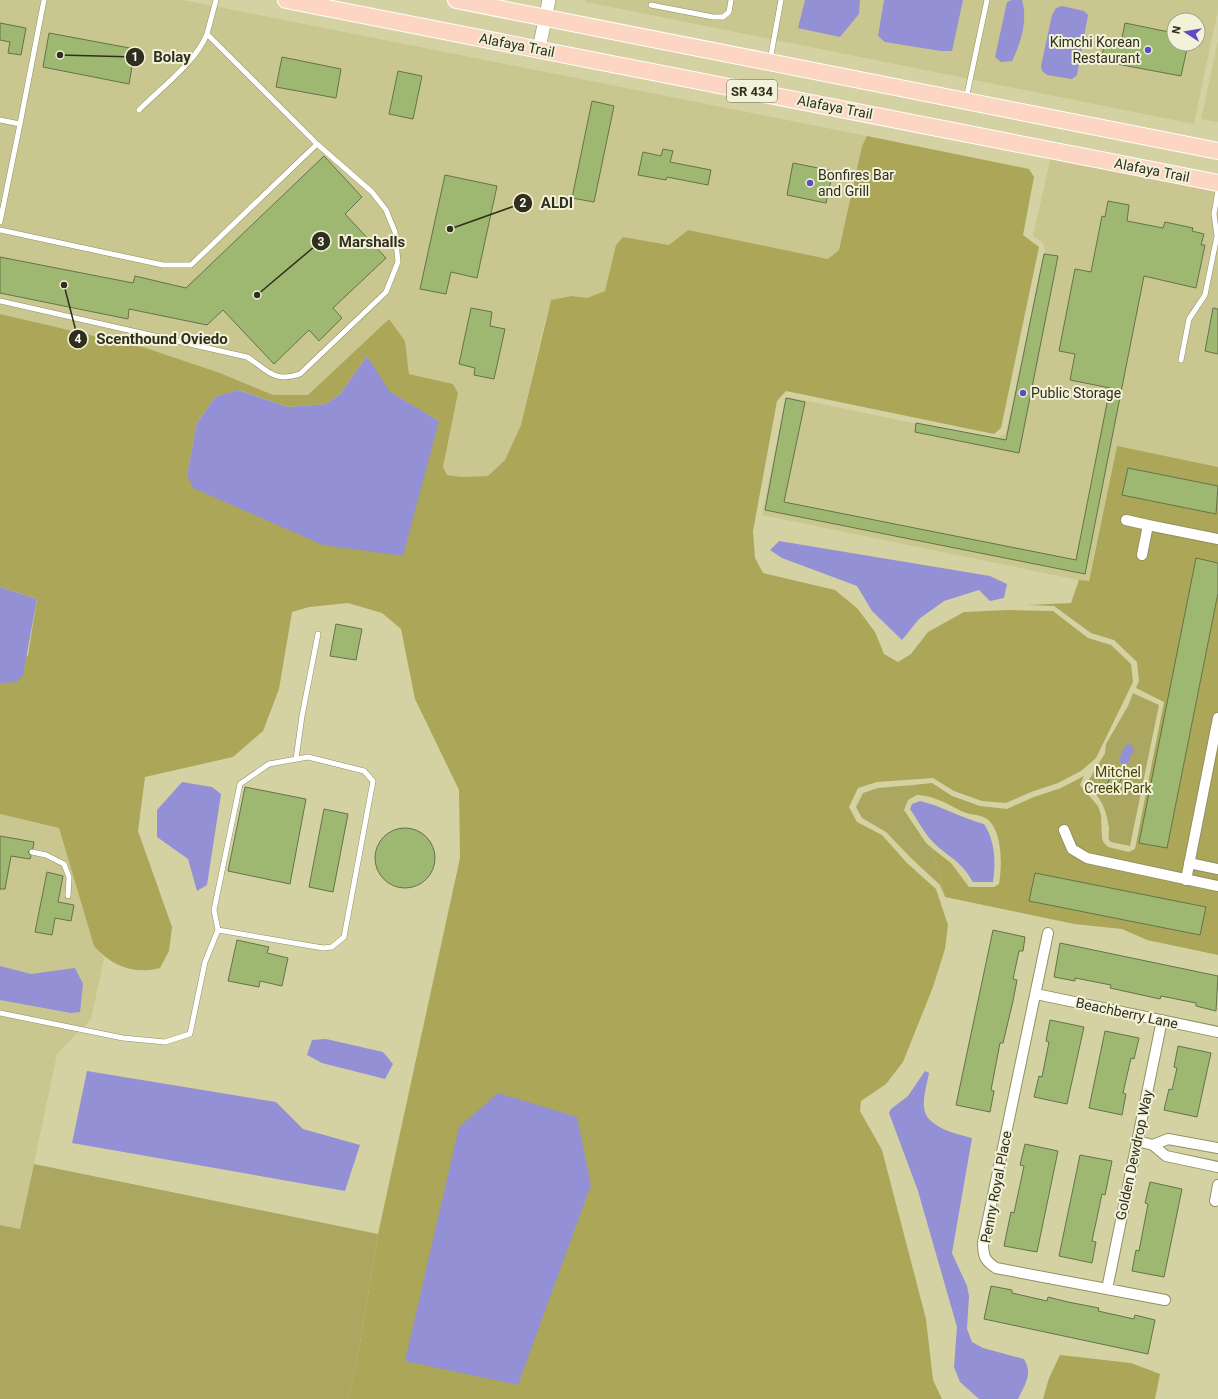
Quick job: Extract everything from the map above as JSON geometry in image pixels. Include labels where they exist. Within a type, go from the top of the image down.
[{"type":"main road","name":"Alafaya Trail","points":[[286,0],[1218,183]]},
{"type":"main road","name":"SR 434","points":[[456,0],[1218,151]]},
{"type":"street","points":[[539,49],[550,0]]},
{"type":"street","points":[[1126,520],[1218,539]]},
{"type":"street","points":[[1142,555],[1148,525]]},
{"type":"street","points":[[1186,880],[1218,718]]},
{"type":"street","points":[[1064,830],[1072,849],[1087,858],[1218,886]]},
{"type":"street","points":[[1190,863],[1218,869]]},
{"type":"street","name":"Penny Royal Place","points":[[1048,933],[983,1243],[983,1255],[987,1263],[996,1268],[1165,1300]]},
{"type":"street","name":"Beachberry Lane","points":[[1036,994],[1218,1032]]},
{"type":"street","name":"Golden Dewdrop Way","points":[[1107,1289],[1162,1020]]},
{"type":"street","points":[[1153,1145],[1168,1139],[1218,1148]]},
{"type":"street","points":[[1172,1157],[1176,1140]]},
{"type":"street","points":[[1137,1141],[1153,1145],[1166,1156],[1218,1167]]},
{"type":"street","points":[[1188,1161],[1192,1143]]},
{"type":"street","points":[[1215,1201],[1218,1185]]},
{"type":"lane","points":[[0,222],[44,0]]},
{"type":"lane","points":[[139,110],[190,60],[204,42],[208,34],[216,0]]},
{"type":"lane","points":[[652,5],[713,18],[722,17],[729,12],[731,0]]},
{"type":"lane","points":[[770,62],[781,0]]},
{"type":"lane","points":[[966,101],[987,0]]},
{"type":"lane","points":[[0,301],[247,357],[274,376],[287,378],[300,374],[386,292],[398,262],[395,232],[386,210],[372,192],[317,144],[208,34]]},
{"type":"lane","points":[[0,120],[20,124]]},
{"type":"lane","points":[[0,230],[163,265],[191,265],[317,144]]},
{"type":"lane","points":[[1181,360],[1189,319],[1205,295],[1217,236],[1214,214],[1218,191]]},
{"type":"lane","points":[[296,759],[302,716],[318,634]]},
{"type":"lane","points":[[0,1013],[123,1038],[164,1042],[190,1034],[205,962],[218,930],[214,910],[240,784],[269,764],[308,757],[364,771],[373,781],[344,937],[332,947],[323,948],[218,930]]},
{"type":"lane","points":[[32,852],[46,855],[64,864],[69,877],[68,896]]},
{"type":"shaded area","points":[[0,0],[183,0],[867,136],[862,146],[839,250],[828,259],[688,230],[669,245],[623,237],[616,246],[605,291],[587,298],[572,296],[551,300],[544,324],[521,425],[505,460],[489,476],[463,477],[447,475],[443,467],[458,393],[453,384],[409,374],[405,341],[389,319],[308,395],[273,395],[220,373],[146,348],[0,314]]},
{"type":"shaded area","points":[[585,0],[1218,0],[1218,10],[1194,124],[586,2]]},
{"type":"shaded area","points":[[805,0],[860,0],[859,14],[840,37],[798,28]]},
{"type":"shaded area","points":[[884,0],[963,0],[952,51],[941,51],[885,42],[878,36]]},
{"type":"shaded area","points":[[1012,0],[1022,0],[1024,8],[1023,31],[1012,61],[1001,62],[995,57],[1007,2]]},
{"type":"shaded area","points":[[1062,6],[1084,11],[1088,15],[1077,75],[1072,79],[1047,75],[1042,71],[1041,66],[1052,15],[1056,8]]},
{"type":"shaded area","points":[[1218,41],[1218,122],[1201,119]]},
{"type":"shaded area","points":[[867,136],[1029,169],[1034,177],[1023,235],[1039,247],[1001,428],[994,434],[786,391],[777,401],[753,531],[755,558],[763,573],[835,590],[857,608],[875,632],[884,654],[898,662],[911,654],[928,632],[964,612],[1008,610],[1053,611],[1088,638],[1111,645],[1131,664],[1133,682],[1096,758],[1081,771],[1058,783],[1031,792],[1006,803],[982,801],[954,791],[933,778],[877,782],[858,788],[849,807],[857,822],[882,835],[907,863],[936,889],[948,925],[945,949],[933,987],[903,1062],[886,1084],[861,1101],[860,1111],[882,1150],[926,1319],[933,1380],[942,1399],[348,1399],[359,1349],[378,1234],[460,858],[459,790],[415,699],[401,629],[382,613],[348,603],[309,607],[292,612],[279,689],[263,731],[233,757],[145,777],[138,831],[172,927],[169,951],[160,968],[142,970],[124,967],[108,959],[94,946],[59,828],[0,814],[0,683],[4,683],[28,655],[37,599],[0,587],[0,314],[146,348],[220,373],[273,395],[308,395],[389,319],[405,341],[409,374],[453,384],[458,393],[443,467],[447,475],[463,477],[488,476],[505,460],[521,425],[551,300],[572,296],[587,298],[605,291],[616,245],[623,237],[669,245],[688,230],[828,259],[839,250],[862,146]],"holes":[[[367,356],[389,392],[439,421],[187,475],[197,423],[215,397],[239,390],[288,407],[326,404],[340,394]]]},
{"type":"shaded area","points":[[1051,157],[1218,192],[1218,467],[1117,447],[1088,582],[762,515],[785,401],[789,397],[993,440],[1006,433],[1045,249],[1043,243],[1033,236]]},
{"type":"shaded area","points":[[367,356],[390,392],[439,421],[403,556],[323,545],[193,488],[187,475],[197,423],[215,397],[238,390],[288,407],[326,404],[340,394]]},
{"type":"shaded area","points":[[1117,446],[1218,467],[1218,955],[1147,940],[1122,929],[1074,924],[945,897],[933,849],[951,863],[969,887],[994,887],[999,884],[1000,877],[1001,859],[999,840],[992,825],[987,819],[964,812],[934,798],[917,795],[913,785],[932,783],[952,796],[980,806],[1007,809],[1034,797],[1061,788],[1084,776],[1080,785],[1098,806],[1101,815],[1102,839],[1104,843],[1108,847],[1129,852],[1135,849],[1164,702],[1136,688],[1139,681],[1137,662],[1114,640],[1091,633],[1054,606],[1027,605],[1071,603],[1079,580],[1089,581]]},
{"type":"shaded area","points":[[779,541],[990,576],[1007,584],[1004,598],[990,601],[979,590],[944,601],[919,619],[902,640],[872,611],[857,586],[782,558],[770,550]]},
{"type":"shaded area","points":[[0,587],[37,599],[23,675],[17,682],[0,683]]},
{"type":"shaded area","points":[[1129,744],[1132,745],[1134,750],[1128,763],[1122,765],[1119,760],[1124,747]]},
{"type":"shaded area","points":[[182,782],[212,787],[221,794],[207,885],[197,891],[188,859],[157,837],[157,810]]},
{"type":"shaded area","points":[[920,801],[984,824],[988,831],[994,852],[993,882],[973,882],[958,863],[931,840],[910,809],[912,804]]},
{"type":"shaded area","points":[[0,814],[59,828],[94,946],[104,958],[91,1019],[57,1054],[20,1229],[0,1225]]},
{"type":"shaded area","points":[[0,966],[31,974],[75,968],[83,984],[80,1012],[71,1013],[0,1000]]},
{"type":"shaded area","points":[[326,1039],[383,1052],[393,1064],[385,1079],[322,1063],[307,1055],[312,1040]]},
{"type":"shaded area","points":[[87,1071],[276,1102],[303,1129],[360,1145],[345,1191],[72,1143]]},
{"type":"shaded area","points":[[925,1071],[929,1073],[924,1107],[930,1120],[935,1125],[950,1132],[972,1138],[952,1253],[967,1286],[969,1296],[967,1329],[972,1342],[983,1348],[1024,1359],[1027,1364],[1028,1374],[1018,1399],[979,1399],[960,1382],[954,1367],[957,1327],[918,1191],[889,1113],[891,1109],[908,1096]]},
{"type":"shaded area","points":[[498,1093],[577,1117],[591,1185],[518,1385],[405,1361],[459,1127]]},
{"type":"shaded area","points":[[1060,1355],[1131,1363],[1160,1374],[1155,1399],[1043,1399],[1049,1378]]},
{"type":"green space","name":"Mitchel Creek Park","points":[[1133,693],[1159,705],[1130,846],[1111,842],[1109,840],[1109,828],[1102,804],[1096,794],[1086,785],[1105,753],[1106,744],[1128,706]]},
{"type":"green space","points":[[913,785],[917,795],[908,800],[904,810],[926,843],[933,849],[945,897],[940,885],[886,832],[862,818],[856,807],[863,793],[878,788]]},
{"type":"green space","points":[[34,1164],[378,1234],[359,1349],[348,1399],[0,1399],[0,1225],[20,1229]]},
{"type":"building","points":[[0,23],[26,28],[21,55],[8,53],[10,42],[0,40]]},
{"type":"building","points":[[1125,23],[1166,31],[1166,52],[1186,52],[1181,76],[1101,61],[1105,40],[1121,43]]},
{"type":"building","points":[[49,33],[135,49],[129,84],[43,67]]},
{"type":"building","points":[[282,57],[341,69],[336,98],[276,87]]},
{"type":"building","points":[[398,71],[422,76],[413,119],[389,114]]},
{"type":"building","points":[[592,101],[614,106],[594,202],[572,198]]},
{"type":"building","points":[[663,149],[673,151],[670,162],[711,170],[708,185],[667,177],[666,180],[638,175],[643,152],[661,156]]},
{"type":"building","points":[[324,156],[362,197],[345,214],[386,258],[333,308],[342,318],[319,341],[309,330],[274,364],[223,310],[207,325],[129,309],[128,319],[0,293],[0,257],[133,283],[135,276],[186,288]]},
{"type":"building","name":"Bonfires Bar and Grill","points":[[793,163],[833,171],[826,203],[787,195]]},
{"type":"building","points":[[445,175],[497,186],[477,278],[451,272],[446,294],[420,289]]},
{"type":"building","name":"Public Storage","points":[[1108,201],[1129,205],[1127,221],[1163,228],[1165,222],[1193,228],[1192,231],[1204,234],[1201,245],[1205,245],[1196,288],[1144,276],[1085,574],[765,510],[786,398],[805,402],[784,502],[1076,560],[1110,388],[1070,380],[1075,354],[1059,351],[1075,269],[1091,272],[1102,216],[1105,217]]},
{"type":"building","points":[[1044,254],[1058,256],[1019,453],[915,432],[916,423],[1006,440]]},
{"type":"building","points":[[471,308],[492,312],[490,326],[505,329],[494,379],[474,375],[475,368],[459,364]]},
{"type":"building","points":[[1213,308],[1218,309],[1218,354],[1205,351]]},
{"type":"building","points":[[1128,468],[1218,486],[1216,514],[1122,495]]},
{"type":"building","points":[[1196,558],[1218,563],[1218,593],[1167,848],[1139,843]]},
{"type":"building","points":[[336,624],[362,629],[356,660],[330,656]]},
{"type":"building","points":[[1114,767],[1124,772],[1117,789],[1107,785]]},
{"type":"building","points":[[245,787],[306,799],[290,884],[228,871]]},
{"type":"building","points":[[324,809],[348,814],[333,892],[309,887]]},
{"type":"building","points":[[399,828],[411,828],[422,833],[430,841],[435,852],[433,870],[422,883],[411,888],[399,888],[388,883],[380,875],[375,864],[375,852],[380,841],[388,833]]},
{"type":"building","points":[[0,836],[34,842],[33,848],[28,852],[31,856],[30,859],[11,856],[5,889],[0,889]]},
{"type":"building","points":[[47,872],[63,876],[58,902],[74,905],[71,921],[55,918],[52,935],[35,932]]},
{"type":"building","points":[[1035,873],[1206,907],[1200,935],[1029,901]]},
{"type":"building","points":[[993,930],[1025,937],[1023,951],[1019,951],[1013,979],[1017,980],[1013,1001],[1003,1043],[1000,1043],[991,1090],[994,1091],[990,1112],[956,1105]]},
{"type":"building","points":[[237,940],[269,947],[267,953],[288,958],[282,986],[260,981],[259,987],[228,981]]},
{"type":"building","points":[[1060,943],[1218,976],[1216,1011],[1196,1006],[1196,1003],[1161,996],[1160,999],[1110,988],[1111,985],[1075,978],[1075,981],[1054,977]]},
{"type":"building","points":[[1050,1020],[1084,1027],[1067,1104],[1034,1097],[1039,1076],[1042,1077],[1049,1042],[1046,1041]]},
{"type":"building","points":[[1105,1031],[1139,1038],[1134,1059],[1131,1058],[1123,1093],[1126,1094],[1122,1115],[1089,1108]]},
{"type":"building","points":[[1178,1046],[1211,1053],[1197,1117],[1164,1110],[1169,1089],[1172,1090],[1177,1068],[1174,1067]]},
{"type":"building","points":[[1025,1144],[1058,1151],[1037,1252],[1004,1246],[1011,1212],[1014,1213],[1024,1166],[1020,1165]]},
{"type":"building","points":[[1080,1155],[1112,1161],[1105,1195],[1102,1194],[1092,1241],[1096,1242],[1092,1263],[1059,1256]]},
{"type":"building","points":[[1150,1182],[1182,1189],[1164,1277],[1132,1271],[1136,1250],[1139,1251],[1148,1204],[1145,1203]]},
{"type":"building","points":[[991,1286],[1012,1290],[1012,1293],[1047,1301],[1048,1297],[1099,1308],[1098,1311],[1134,1319],[1135,1315],[1155,1320],[1148,1354],[984,1319]]},
{"type":"place","name":"Kimchi Korean Restaurant","points":[[1148,50]]},
{"type":"place","name":"Bolay","points":[[60,55]]},
{"type":"place","name":"Bonfires Bar and Grill","points":[[810,183]]},
{"type":"place","name":"ALDI","points":[[450,229]]},
{"type":"place","name":"Scenthound Oviedo","points":[[64,285]]},
{"type":"place","name":"Marshalls","points":[[257,295]]},
{"type":"place","name":"Public Storage","points":[[1023,393]]}]
